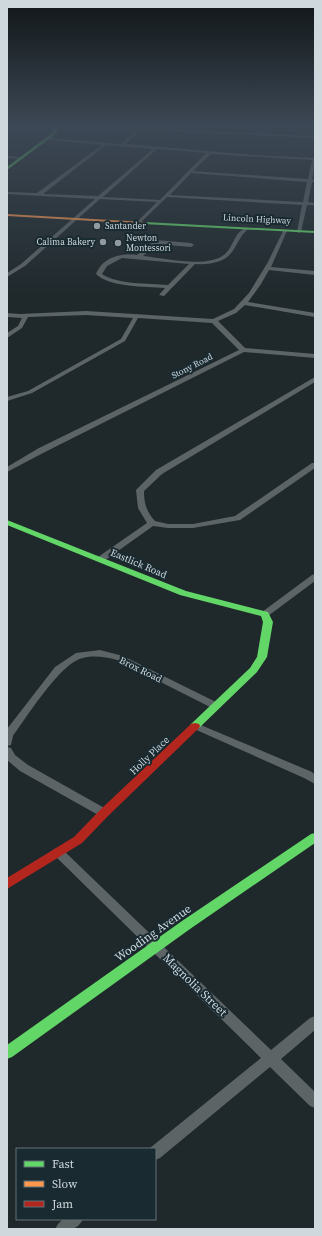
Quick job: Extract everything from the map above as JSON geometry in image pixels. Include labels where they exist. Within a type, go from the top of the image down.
[{"type":"street","points":[[38,195],[54,183]]},
{"type":"street","points":[[7,275],[23,265],[116,183]]},
{"type":"street","points":[[139,222],[178,183]]},
{"type":"street","points":[[299,232],[304,204],[311,183]]},
{"type":"street","points":[[7,193],[159,201]]},
{"type":"street","points":[[165,196],[315,204]]},
{"type":"street","name":"Lincoln Highway","points":[[9,217],[139,222],[315,232]]},
{"type":"street","points":[[228,228],[233,231],[236,237]]},
{"type":"street","points":[[169,286],[116,281],[102,277],[99,274],[100,270],[114,259],[127,256],[193,263],[212,261],[225,256],[230,252],[236,237],[239,233],[246,229]]},
{"type":"street","points":[[7,314],[26,316],[72,313],[214,321],[235,311],[244,303],[269,268],[285,231]]},
{"type":"street","points":[[138,257],[155,242],[191,245]]},
{"type":"street","points":[[162,295],[169,286],[193,263]]},
{"type":"street","points":[[269,268],[315,273]]},
{"type":"street","points":[[244,303],[315,316]]},
{"type":"street","points":[[7,336],[20,328],[26,316]]},
{"type":"street","points":[[7,399],[30,392],[123,340],[136,317]]},
{"type":"street","points":[[214,321],[243,350],[315,356]]},
{"type":"street","name":"Stony Road","points":[[7,470],[42,450],[243,350]]},
{"type":"street","points":[[315,379],[159,472],[140,490],[142,512],[152,523],[168,526],[193,526],[237,518],[315,465]]},
{"type":"street","name":"Eastlick Road","points":[[7,522],[183,593],[265,614]]},
{"type":"street","points":[[101,559],[152,523]]},
{"type":"street","points":[[265,614],[315,577]]},
{"type":"street","name":"Holly Place","points":[[7,884],[78,840],[104,813],[254,670],[262,657],[268,622],[265,614]]},
{"type":"street","name":"Brox Road","points":[[7,742],[8,735],[58,669],[79,655],[100,653],[120,658],[216,706]]},
{"type":"street","points":[[196,726],[308,775],[315,780]]},
{"type":"street","points":[[7,751],[11,758],[24,768],[104,813]]},
{"type":"street","name":"Wooding Avenue","points":[[7,1053],[156,947],[315,837]]},
{"type":"street","name":"Magnolia Street","points":[[58,852],[315,1101]]},
{"type":"street","points":[[156,1152],[315,1022]]},
{"type":"street","points":[[63,1229],[74,1220]]},
{"type":"traffic: fast","points":[[145,223],[315,232]]},
{"type":"traffic: fast","points":[[7,522],[183,593],[265,614],[268,622],[262,657],[254,670],[195,726]]},
{"type":"traffic: fast","points":[[7,1053],[186,925],[315,837]]},
{"type":"traffic: slow","points":[[7,215],[145,223]]},
{"type":"traffic: jam","points":[[7,884],[78,840],[195,726]]},
{"type":"place","name":"Santander","points":[[97,226]]},
{"type":"place","name":"Calima Bakery","points":[[103,242]]},
{"type":"place","name":"Newton Montessori","points":[[118,243]]}]
